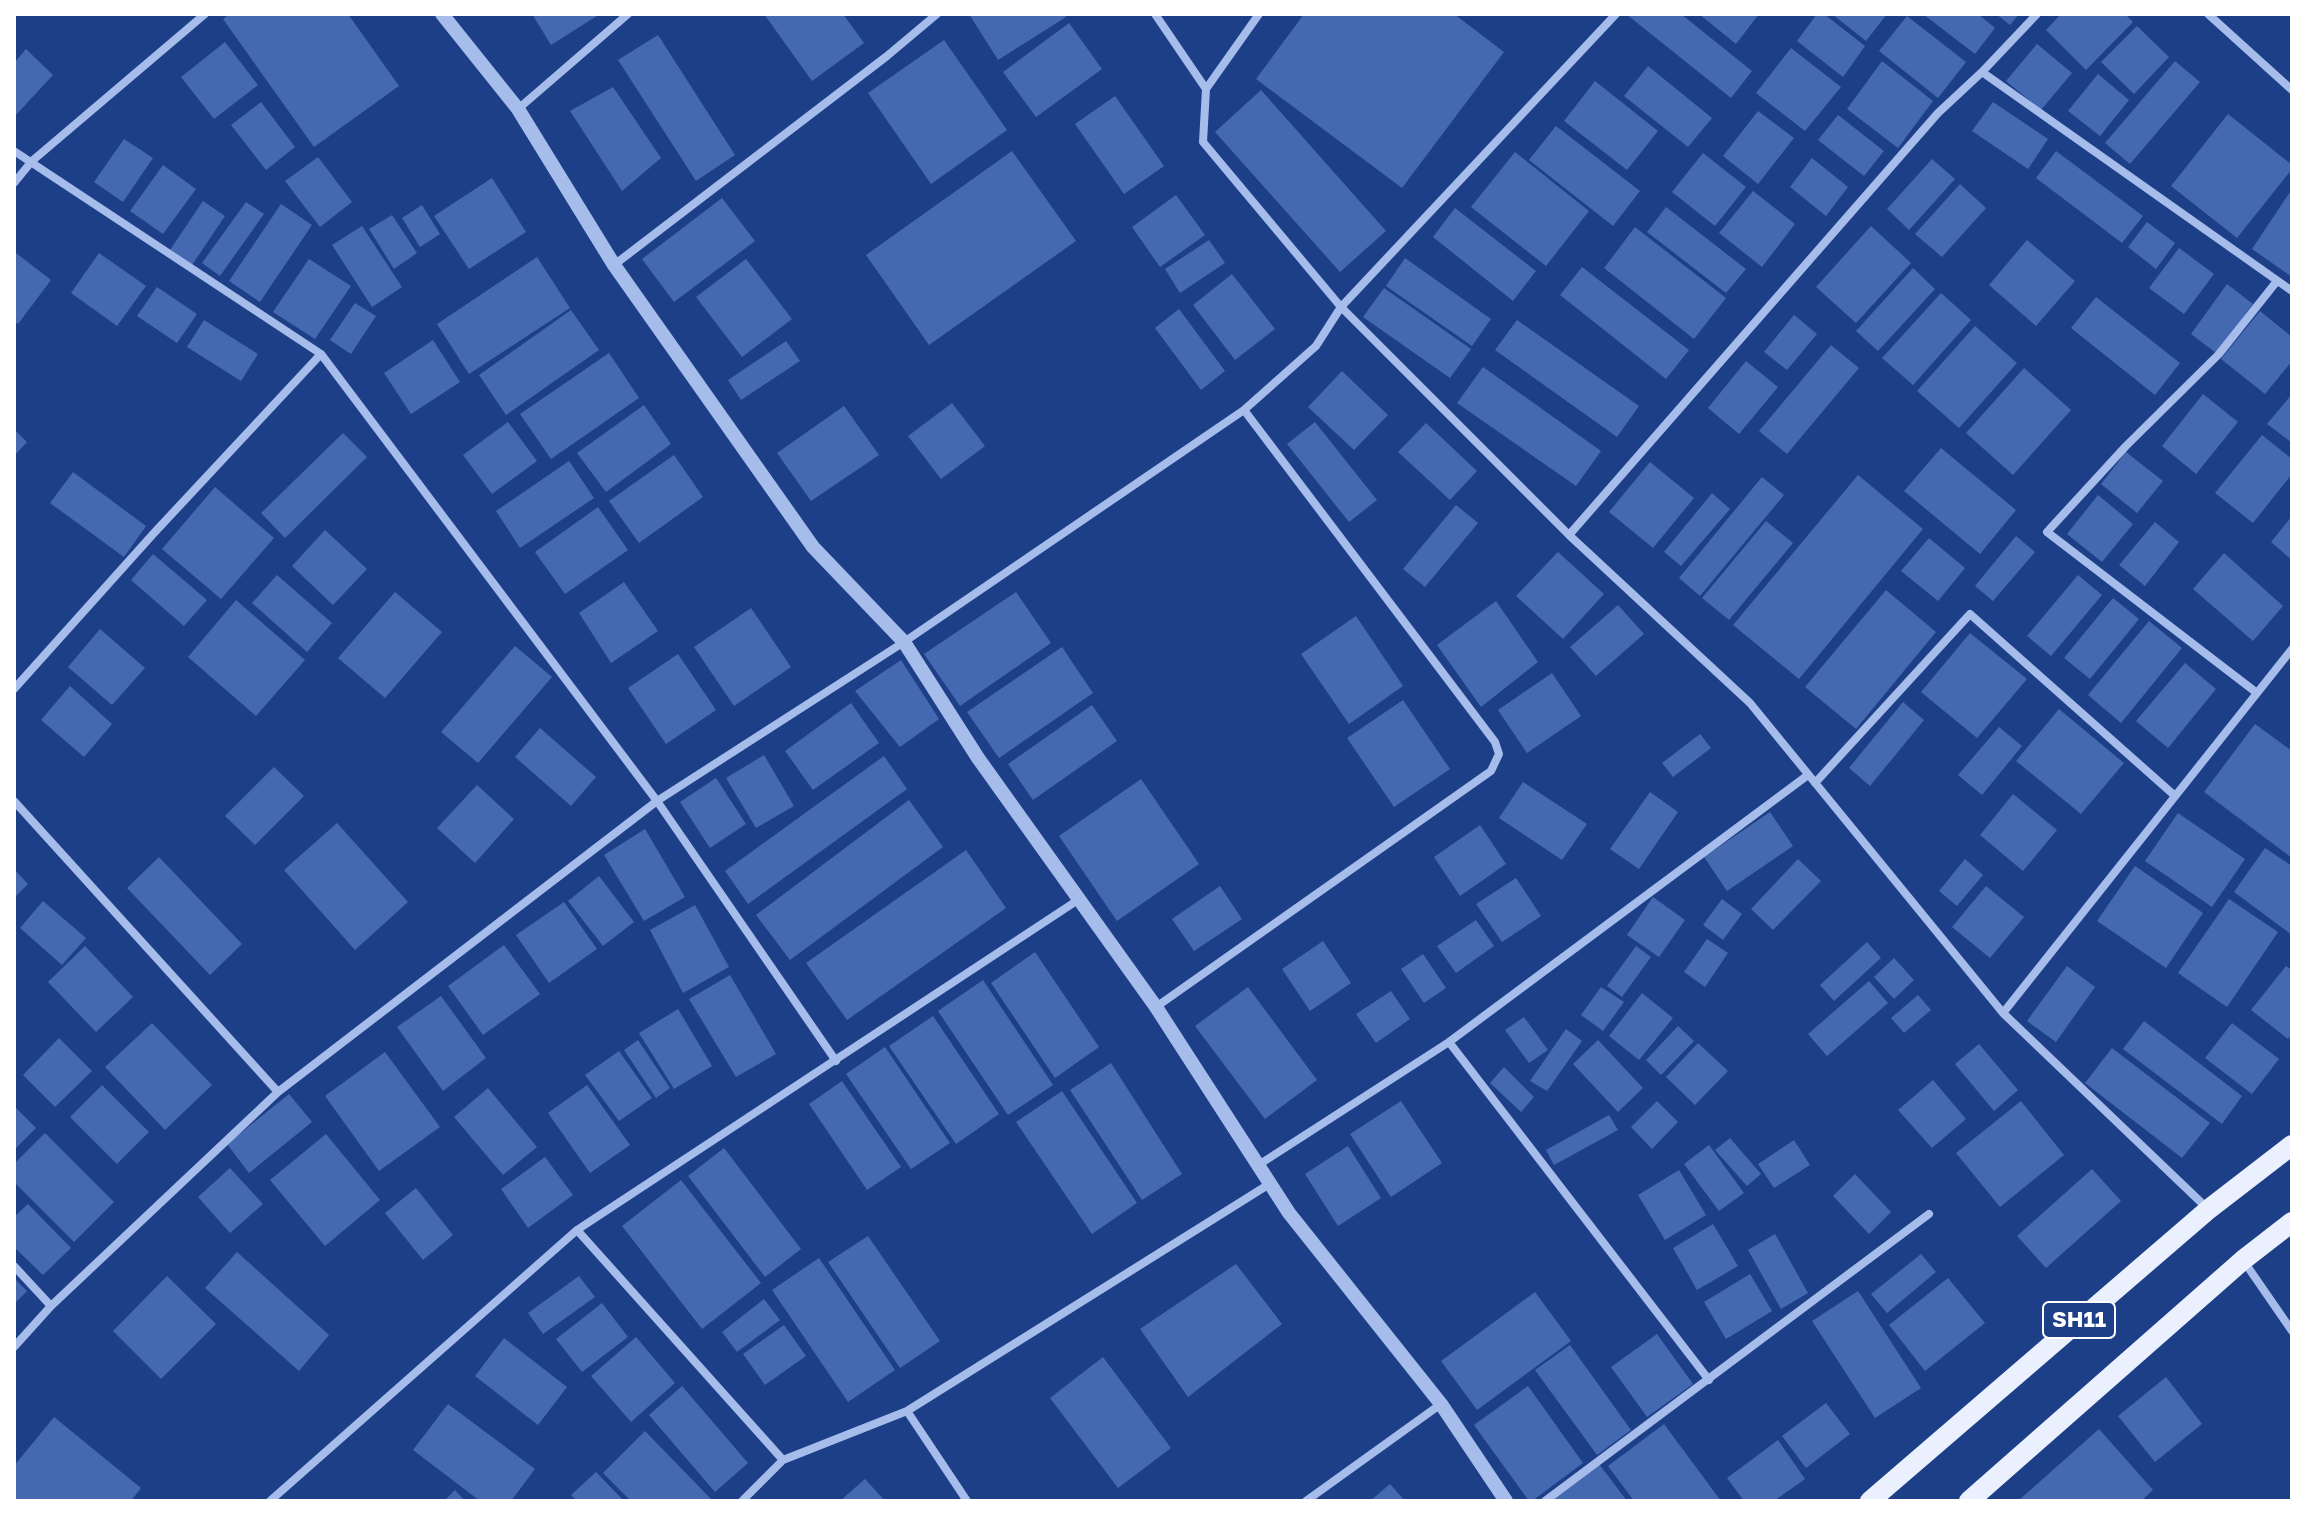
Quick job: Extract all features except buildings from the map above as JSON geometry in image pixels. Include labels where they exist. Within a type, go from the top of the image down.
[{"type":"main road","name":"SH11","points":[[1870,1501],[2209,1209],[2292,1145]]},
{"type":"main road","name":"SH11","points":[[1969,1501],[2243,1260],[2292,1222]]},
{"type":"street","points":[[14,183],[32,161],[205,14]]},
{"type":"street","points":[[442,14],[518,109],[614,265],[813,547],[904,642],[978,758],[1156,1007],[1289,1213],[1441,1404],[1506,1501]]},
{"type":"street","points":[[518,109],[628,14]]},
{"type":"street","points":[[614,265],[887,56],[937,14]]},
{"type":"street","points":[[1155,14],[1206,89]]},
{"type":"street","points":[[1259,14],[1206,89],[1203,142],[1341,307],[1569,535],[1750,703],[2003,1013],[2209,1209]]},
{"type":"street","points":[[14,1347],[51,1306],[278,1092],[657,801],[904,642],[1244,410],[1316,346],[1341,307],[1616,14]]},
{"type":"street","points":[[1569,535],[1938,113],[2037,14]]},
{"type":"street","points":[[2208,14],[2292,90]]},
{"type":"street","points":[[1982,72],[2292,291]]},
{"type":"street","points":[[14,151],[321,354],[657,801],[836,1061]]},
{"type":"street","points":[[2257,693],[2047,532],[2126,446],[2219,354],[2277,281]]},
{"type":"street","points":[[14,689],[321,354]]},
{"type":"street","points":[[1156,1007],[1491,771],[1499,754],[1495,742],[1244,410]]},
{"type":"street","points":[[1815,783],[1970,614],[2174,795]]},
{"type":"street","points":[[2003,1013],[2292,649]]},
{"type":"street","points":[[1260,1164],[1449,1042],[1808,775]]},
{"type":"street","points":[[14,801],[278,1092]]},
{"type":"street","points":[[270,1501],[577,1230],[1078,900]]},
{"type":"street","points":[[1449,1042],[1709,1380]]},
{"type":"street","points":[[742,1501],[783,1460],[907,1411],[1271,1183]]},
{"type":"street","points":[[1545,1501],[1929,1214]]},
{"type":"street","points":[[577,1230],[783,1460]]},
{"type":"street","points":[[2243,1260],[2292,1331]]},
{"type":"street","points":[[14,1266],[51,1306]]},
{"type":"street","points":[[1306,1501],[1441,1404]]},
{"type":"street","points":[[907,1411],[967,1501]]}]
